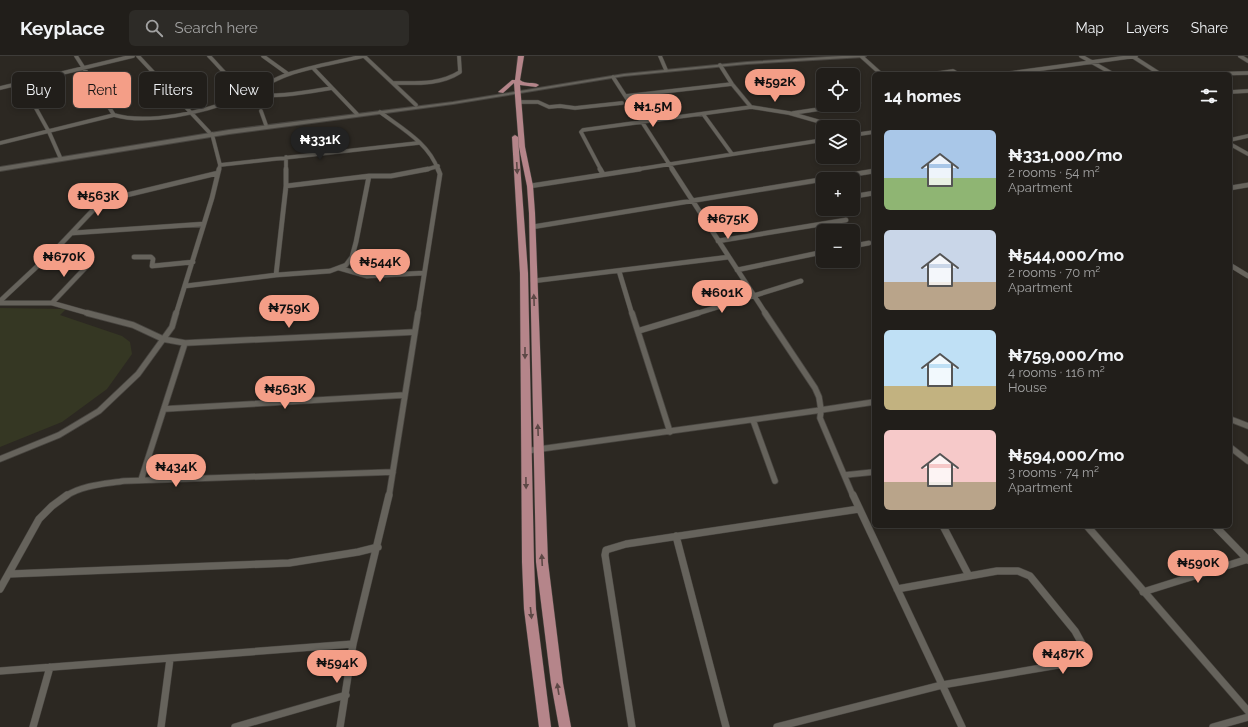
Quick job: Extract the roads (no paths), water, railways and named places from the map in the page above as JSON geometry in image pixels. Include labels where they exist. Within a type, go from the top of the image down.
[{"type":"main road","points":[[521,56],[516,81],[516,90],[527,240],[533,281],[542,562],[556,676],[565,727]]},
{"type":"main road","points":[[0,168],[60,156],[211,133],[357,114],[722,61],[812,56]]},
{"type":"main road","points":[[0,168],[211,133],[380,112],[516,90],[536,85],[665,69],[817,57],[864,56]]},
{"type":"main road","points":[[516,81],[523,85],[536,85]]},
{"type":"main road","points":[[501,92],[516,81]]},
{"type":"main road","points":[[516,90],[522,147],[530,186],[532,227],[527,240],[526,451],[528,562],[530,609],[545,727]]},
{"type":"street","points":[[76,56],[114,115]]},
{"type":"street","points":[[65,73],[133,56]]},
{"type":"street","points":[[0,459],[59,435],[99,411],[138,374],[172,327],[212,198],[220,165],[211,133],[138,56]]},
{"type":"street","points":[[209,56],[225,72]]},
{"type":"street","points":[[263,56],[288,74]]},
{"type":"street","points":[[273,82],[288,74],[364,56],[416,105]]},
{"type":"street","points":[[393,83],[437,81],[446,79],[460,72],[459,56]]},
{"type":"street","points":[[660,56],[665,69]]},
{"type":"street","points":[[861,56],[879,72]]},
{"type":"street","points":[[1081,56],[1109,72]]},
{"type":"street","points":[[1132,56],[1157,72]]},
{"type":"street","points":[[1017,72],[1136,56]]},
{"type":"street","points":[[1240,56],[1248,61]]},
{"type":"street","points":[[720,65],[732,84],[751,107]]},
{"type":"street","points":[[314,68],[357,114]]},
{"type":"street","points":[[1232,73],[1248,73]]},
{"type":"street","points":[[613,77],[718,241],[815,388],[819,397],[821,410],[820,418],[859,509],[962,727]]},
{"type":"street","points":[[626,96],[732,84]]},
{"type":"street","points":[[0,88],[12,85]]},
{"type":"street","points":[[273,94],[289,94],[332,88]]},
{"type":"street","points":[[1232,92],[1248,91]]},
{"type":"street","points":[[518,102],[538,102],[549,107],[560,106],[575,108],[622,103]]},
{"type":"street","points":[[0,143],[114,115],[124,118],[141,119],[192,113],[215,107]]},
{"type":"street","points":[[603,174],[581,131],[583,130],[751,107],[789,114],[816,121]]},
{"type":"street","points":[[36,108],[60,156]]},
{"type":"street","points":[[789,114],[816,110]]},
{"type":"street","points":[[261,111],[266,125]]},
{"type":"street","points":[[340,727],[353,644],[378,547],[389,496],[440,174],[438,166],[423,146],[380,112]]},
{"type":"street","points":[[703,114],[732,154]]},
{"type":"street","points":[[860,134],[872,132]]},
{"type":"street","points":[[1232,140],[1248,136]]},
{"type":"street","points":[[530,186],[816,141]]},
{"type":"street","points":[[220,165],[418,143]]},
{"type":"street","points":[[1232,145],[1248,154]]},
{"type":"street","points":[[276,275],[286,186],[286,157]]},
{"type":"street","points":[[286,186],[369,176],[398,175],[438,166]]},
{"type":"street","points":[[532,227],[872,171]]},
{"type":"street","points":[[0,302],[72,233],[95,208],[106,200],[218,173]]},
{"type":"street","points":[[185,286],[276,275],[330,271],[346,265],[352,257],[356,242],[369,176]]},
{"type":"street","points":[[1232,188],[1248,185]]},
{"type":"street","points":[[860,195],[872,192]]},
{"type":"street","points":[[718,241],[846,220]]},
{"type":"street","points":[[72,233],[204,224]]},
{"type":"street","points":[[860,245],[869,243]]},
{"type":"street","points":[[737,270],[816,253]]},
{"type":"street","points":[[134,257],[151,256],[153,259],[152,266],[193,262]]},
{"type":"street","points":[[533,281],[729,257]]},
{"type":"street","points":[[52,303],[88,265]]},
{"type":"street","points":[[1232,266],[1248,276]]},
{"type":"street","points":[[339,268],[367,276],[424,273]]},
{"type":"street","points":[[618,271],[670,432]]},
{"type":"street","points":[[638,331],[801,281]]},
{"type":"street","points":[[0,302],[52,303],[133,325],[163,339],[185,343],[415,332]]},
{"type":"street","points":[[141,480],[185,343]]},
{"type":"street","points":[[164,409],[223,404],[405,394]]},
{"type":"street","points":[[526,451],[670,432],[872,402]]},
{"type":"street","points":[[753,420],[775,481]]},
{"type":"street","points":[[1232,420],[1248,426]]},
{"type":"street","points":[[1232,448],[1248,461]]},
{"type":"street","points":[[0,589],[39,519],[52,506],[70,493],[91,486],[141,480],[393,472]]},
{"type":"street","points":[[845,474],[872,472]]},
{"type":"street","points":[[632,727],[605,555],[606,550],[613,547],[676,536],[859,509]]},
{"type":"street","points":[[944,528],[969,576]]},
{"type":"street","points":[[1088,528],[1248,711]]},
{"type":"street","points":[[1143,592],[1248,560],[1217,528]]},
{"type":"street","points":[[676,536],[726,727]]},
{"type":"street","points":[[9,574],[289,563],[358,552],[378,547]]},
{"type":"street","points":[[777,727],[942,684],[1076,662],[1083,658],[1086,651],[1075,631],[1030,576],[1018,571],[1008,570],[897,589]]},
{"type":"street","points":[[0,671],[353,644]]},
{"type":"street","points":[[161,727],[170,659]]},
{"type":"street","points":[[33,727],[50,667]]},
{"type":"street","points":[[235,727],[346,695]]},
{"type":"street","points":[[1213,727],[1248,717]]}]
